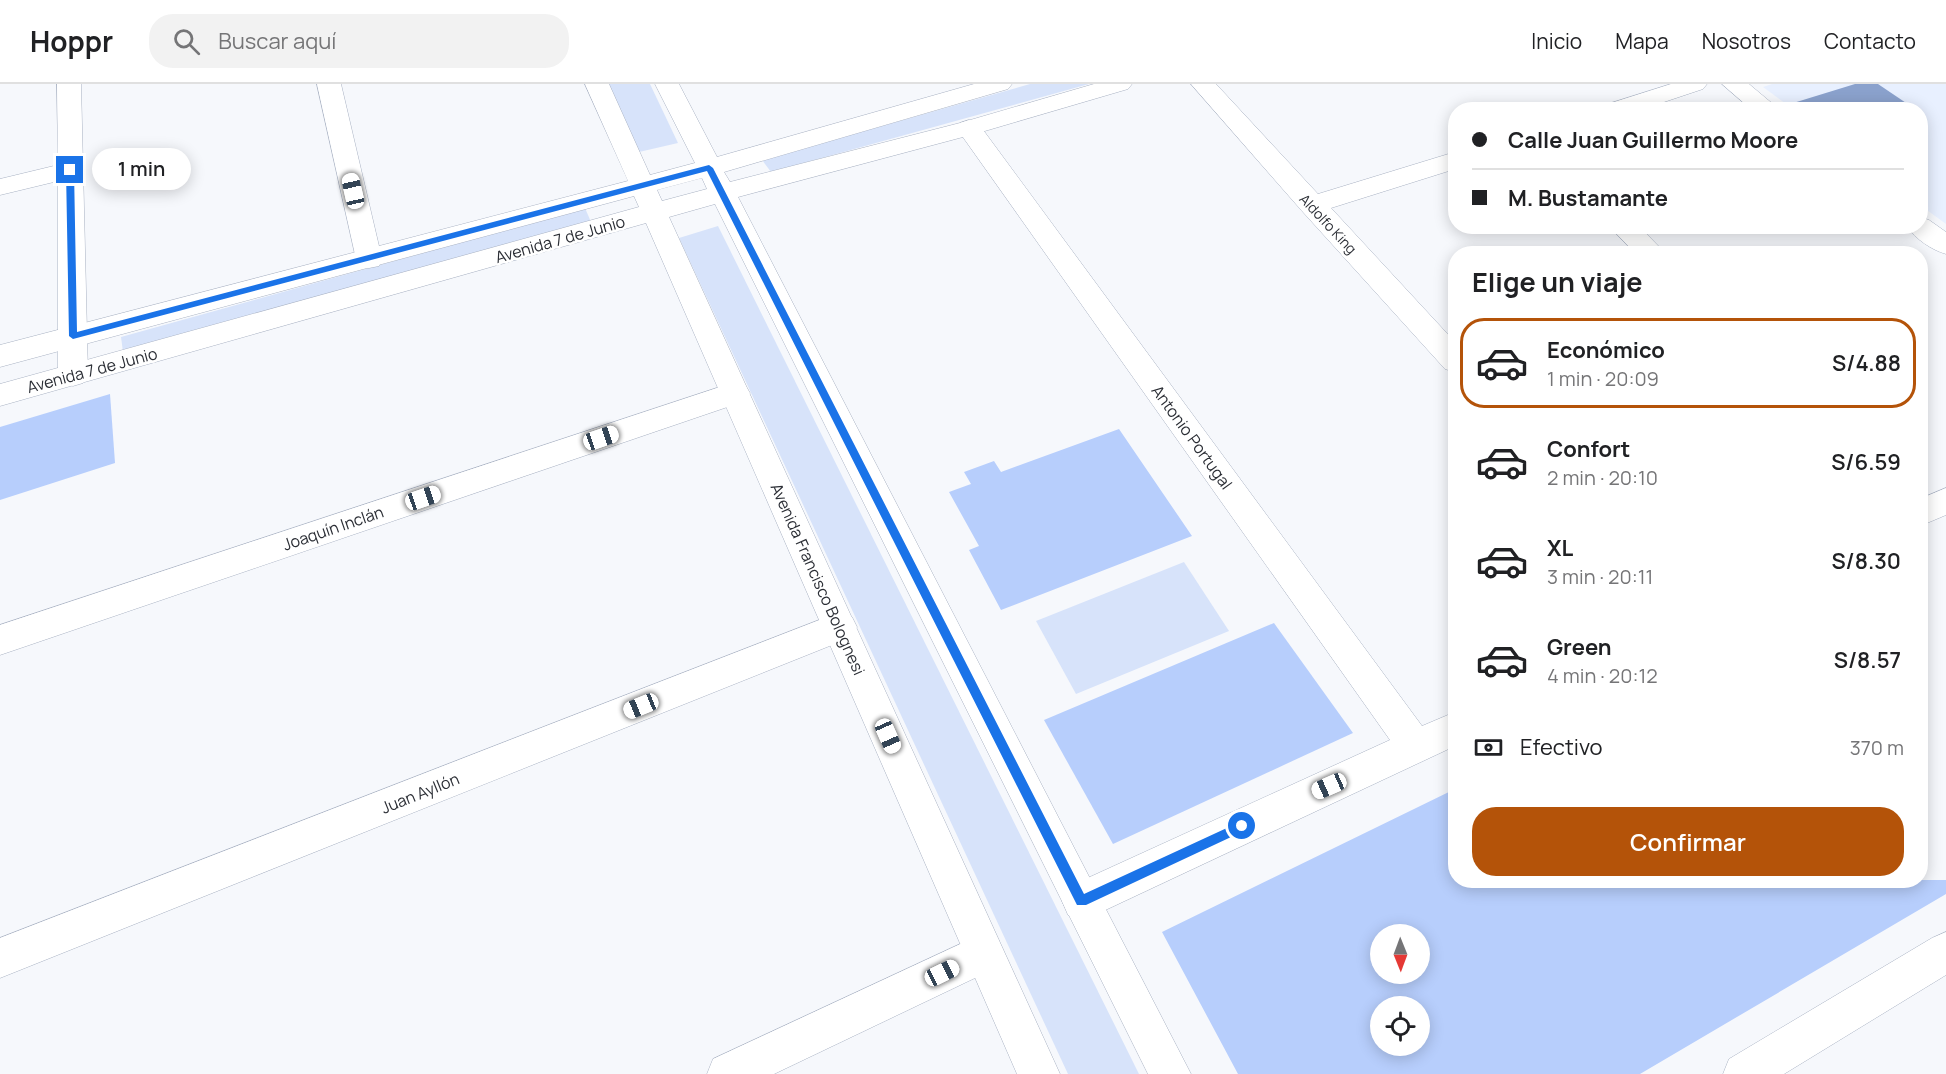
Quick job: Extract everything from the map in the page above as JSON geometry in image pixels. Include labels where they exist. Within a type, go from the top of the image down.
[{"type":"street","points":[[69,84],[73,375]]},
{"type":"street","points":[[329,84],[369,259]]},
{"type":"street","name":"Avenida Francisco Bolognesi","points":[[597,84],[1038,1074]]},
{"type":"street","points":[[667,84],[1170,1074]]},
{"type":"street","name":"Avenida 7 de Junio","points":[[716,181],[1000,84]]},
{"type":"street","name":"Avenida 7 de Junio","points":[[0,395],[73,375],[648,199],[716,181],[969,128],[1120,84]]},
{"type":"street","name":"Aldolfo King","points":[[1203,84],[1311,206],[1448,353]]},
{"type":"street","points":[[1639,102],[1695,84]]},
{"type":"street","points":[[1734,84],[1758,102]]},
{"type":"street","name":"Antonio Portugal","points":[[969,128],[1415,746]]},
{"type":"street","points":[[1311,206],[1448,162]]},
{"type":"street","points":[[0,187],[70,170]]},
{"type":"street","name":"Avenida 7 de Junio","points":[[0,356],[369,259],[648,199]]},
{"type":"street","points":[[1928,232],[1946,245]]},
{"type":"street","points":[[1631,234],[1644,246]]},
{"type":"street","name":"Joaquín Inclán","points":[[0,640],[735,393]]},
{"type":"street","name":"Juan Ayllón","points":[[0,958],[840,627]]},
{"type":"street","points":[[1082,901],[1448,731]]},
{"type":"street","points":[[1743,1074],[1946,952]]},
{"type":"street","points":[[728,1074],[984,953]]},
{"type":"shaded area","points":[[607,84],[650,84],[678,143],[639,152]]},
{"type":"shaded area","points":[[1030,84],[1089,84],[771,172],[762,160]]},
{"type":"shaded area","points":[[1772,84],[1946,84],[1946,224],[1928,211],[1928,102],[1783,102],[1763,87]]},
{"type":"shaded area","points":[[585,208],[591,222],[123,352],[121,337]]},
{"type":"shaded area","points":[[718,226],[1139,1074],[1068,1074],[679,238]]},
{"type":"shaded area","points":[[1184,562],[1229,631],[1076,694],[1036,621]]},
{"type":"water","points":[[1855,84],[1878,84],[1905,102],[1796,102]]},
{"type":"building","points":[[110,394],[115,463],[0,500],[0,427]]},
{"type":"building","points":[[1119,429],[1192,536],[1001,610],[969,550],[979,546],[949,492],[971,484],[964,472],[994,461],[1001,472]]},
{"type":"building","points":[[1274,623],[1353,733],[1113,844],[1044,720]]},
{"type":"building","points":[[1448,792],[1448,888],[1928,888],[1928,880],[1946,880],[1946,894],[1640,1074],[1238,1074],[1162,932]]},
{"type":"route","points":[[70,170],[73,336],[709,168],[1082,901],[1242,826]]}]
